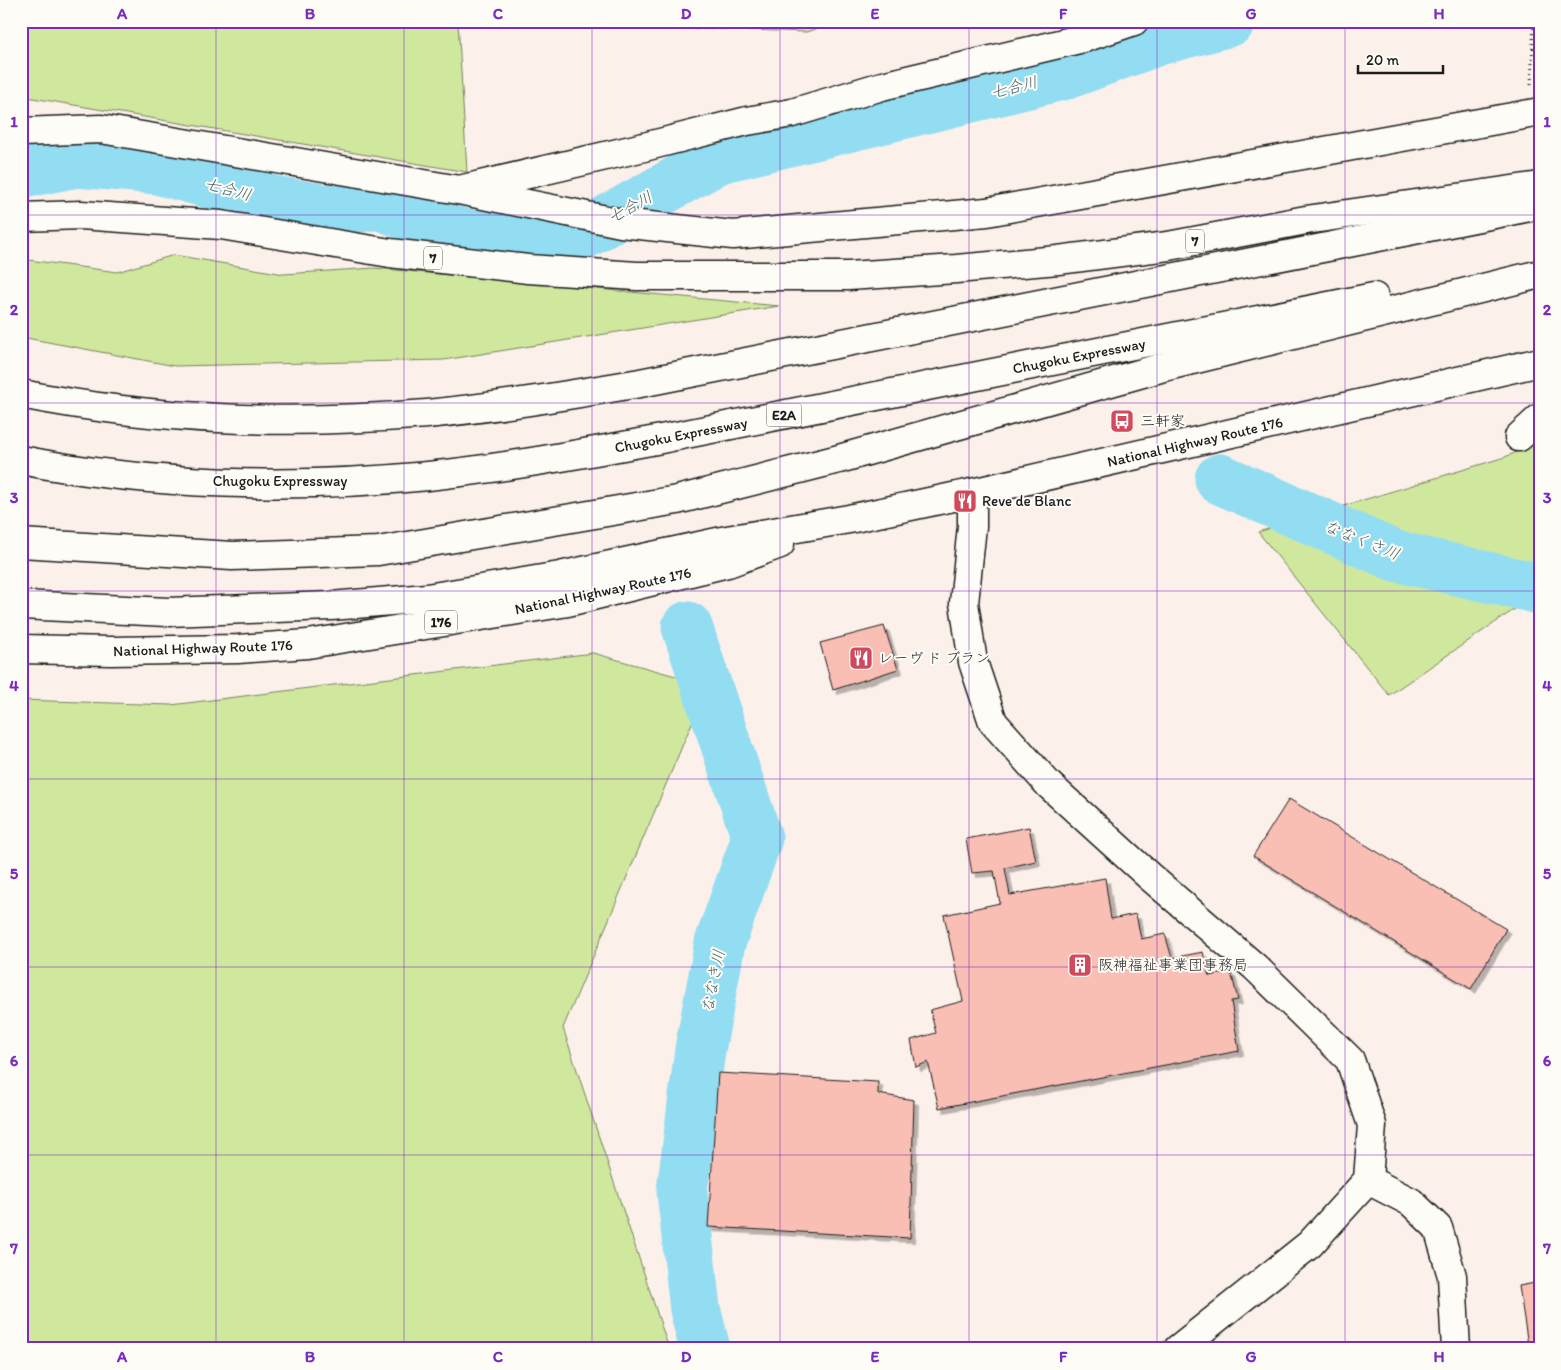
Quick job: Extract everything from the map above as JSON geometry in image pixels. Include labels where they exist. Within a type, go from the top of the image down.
[{"type":"main road","points":[[459,190],[644,147],[747,120],[792,112],[882,86],[1084,38],[1134,21]]},
{"type":"main road","points":[[21,132],[101,130],[459,190],[621,223],[733,235],[987,212],[1535,113]]},
{"type":"main road","name":"7","points":[[21,217],[81,215],[221,225],[390,253],[528,269],[637,276],[848,276],[1058,260],[1168,246],[1306,220],[1540,186]]},
{"type":"main road","points":[[21,394],[66,403],[137,413],[229,420],[322,420],[428,414],[537,400],[649,381],[1540,204]]},
{"type":"main road","name":"Chugoku Expressway","points":[[21,460],[55,467],[224,483],[323,483],[428,476],[541,460],[656,440],[1540,264]]},
{"type":"main road","points":[[21,544],[232,556],[378,551],[677,500],[839,459],[1160,368],[1540,274]]},
{"type":"main road","name":"National Highway Route 176","points":[[21,605],[168,612],[331,606],[427,598],[560,576],[727,540],[849,519],[972,493],[1540,362]]},
{"type":"main road","points":[[1519,437],[1540,418]]},
{"type":"main road","points":[[972,493],[972,526],[964,603],[973,662],[993,722],[1050,785],[1254,967],[1350,1060],[1372,1125],[1368,1180],[1310,1244],[1178,1349]]},
{"type":"main road","name":"National Highway Route 176","points":[[21,649],[111,651],[238,649],[317,642],[568,602],[728,562],[849,519]]},
{"type":"main road","points":[[1368,1180],[1411,1202],[1438,1228],[1452,1276],[1456,1349]]},
{"type":"path","points":[[1534,21],[1535,113]]},
{"type":"green space","points":[[21,21],[458,21],[467,172],[21,96]]},
{"type":"green space","points":[[489,21],[841,21],[806,32]]},
{"type":"green space","points":[[174,255],[284,274],[374,268],[779,306],[444,360],[175,366],[21,337],[21,259],[117,272]]},
{"type":"green space","points":[[1540,442],[1540,592],[1389,695],[1258,532],[1505,457]]},
{"type":"green space","points":[[593,653],[708,685],[563,1028],[669,1349],[21,1349],[21,700],[171,705]]},
{"type":"building","points":[[884,626],[898,669],[833,690],[820,643]]},
{"type":"building","points":[[1289,799],[1506,929],[1471,989],[1253,856]]},
{"type":"building","name":"阪神福祉事業団事務局","points":[[1029,827],[1036,861],[1005,868],[1010,895],[1105,878],[1111,919],[1136,914],[1141,939],[1165,934],[1172,958],[1203,952],[1209,976],[1231,972],[1238,1000],[1231,1001],[1239,1051],[939,1108],[928,1062],[916,1067],[911,1040],[936,1033],[930,1010],[963,1001],[944,915],[1000,903],[994,871],[972,873],[966,839]]},
{"type":"building","points":[[718,1073],[878,1082],[878,1094],[914,1100],[910,1238],[708,1227]]},
{"type":"building","points":[[1540,1282],[1540,1343],[1528,1345],[1519,1286]]},
{"type":"waterway","name":"七合川","points":[[21,173],[77,162],[157,169],[278,202],[335,211],[378,204],[441,228],[471,235],[523,233],[569,242],[719,158],[1066,74],[1158,40],[1230,21]]},
{"type":"waterway","name":"ななくさ川","points":[[1220,479],[1395,556],[1540,589]]},
{"type":"waterway","name":"ななき川","points":[[687,627],[757,838],[720,943],[700,1050],[682,1191],[695,1309],[705,1349]]},
{"type":"place","name":"三軒家","points":[[1122,421]]},
{"type":"place","name":"Reve de Blanc","points":[[965,501]]},
{"type":"place","name":"レーヴ ド ブラン","points":[[861,658]]},
{"type":"place","name":"阪神福祉事業団事務局","points":[[1080,965]]}]
